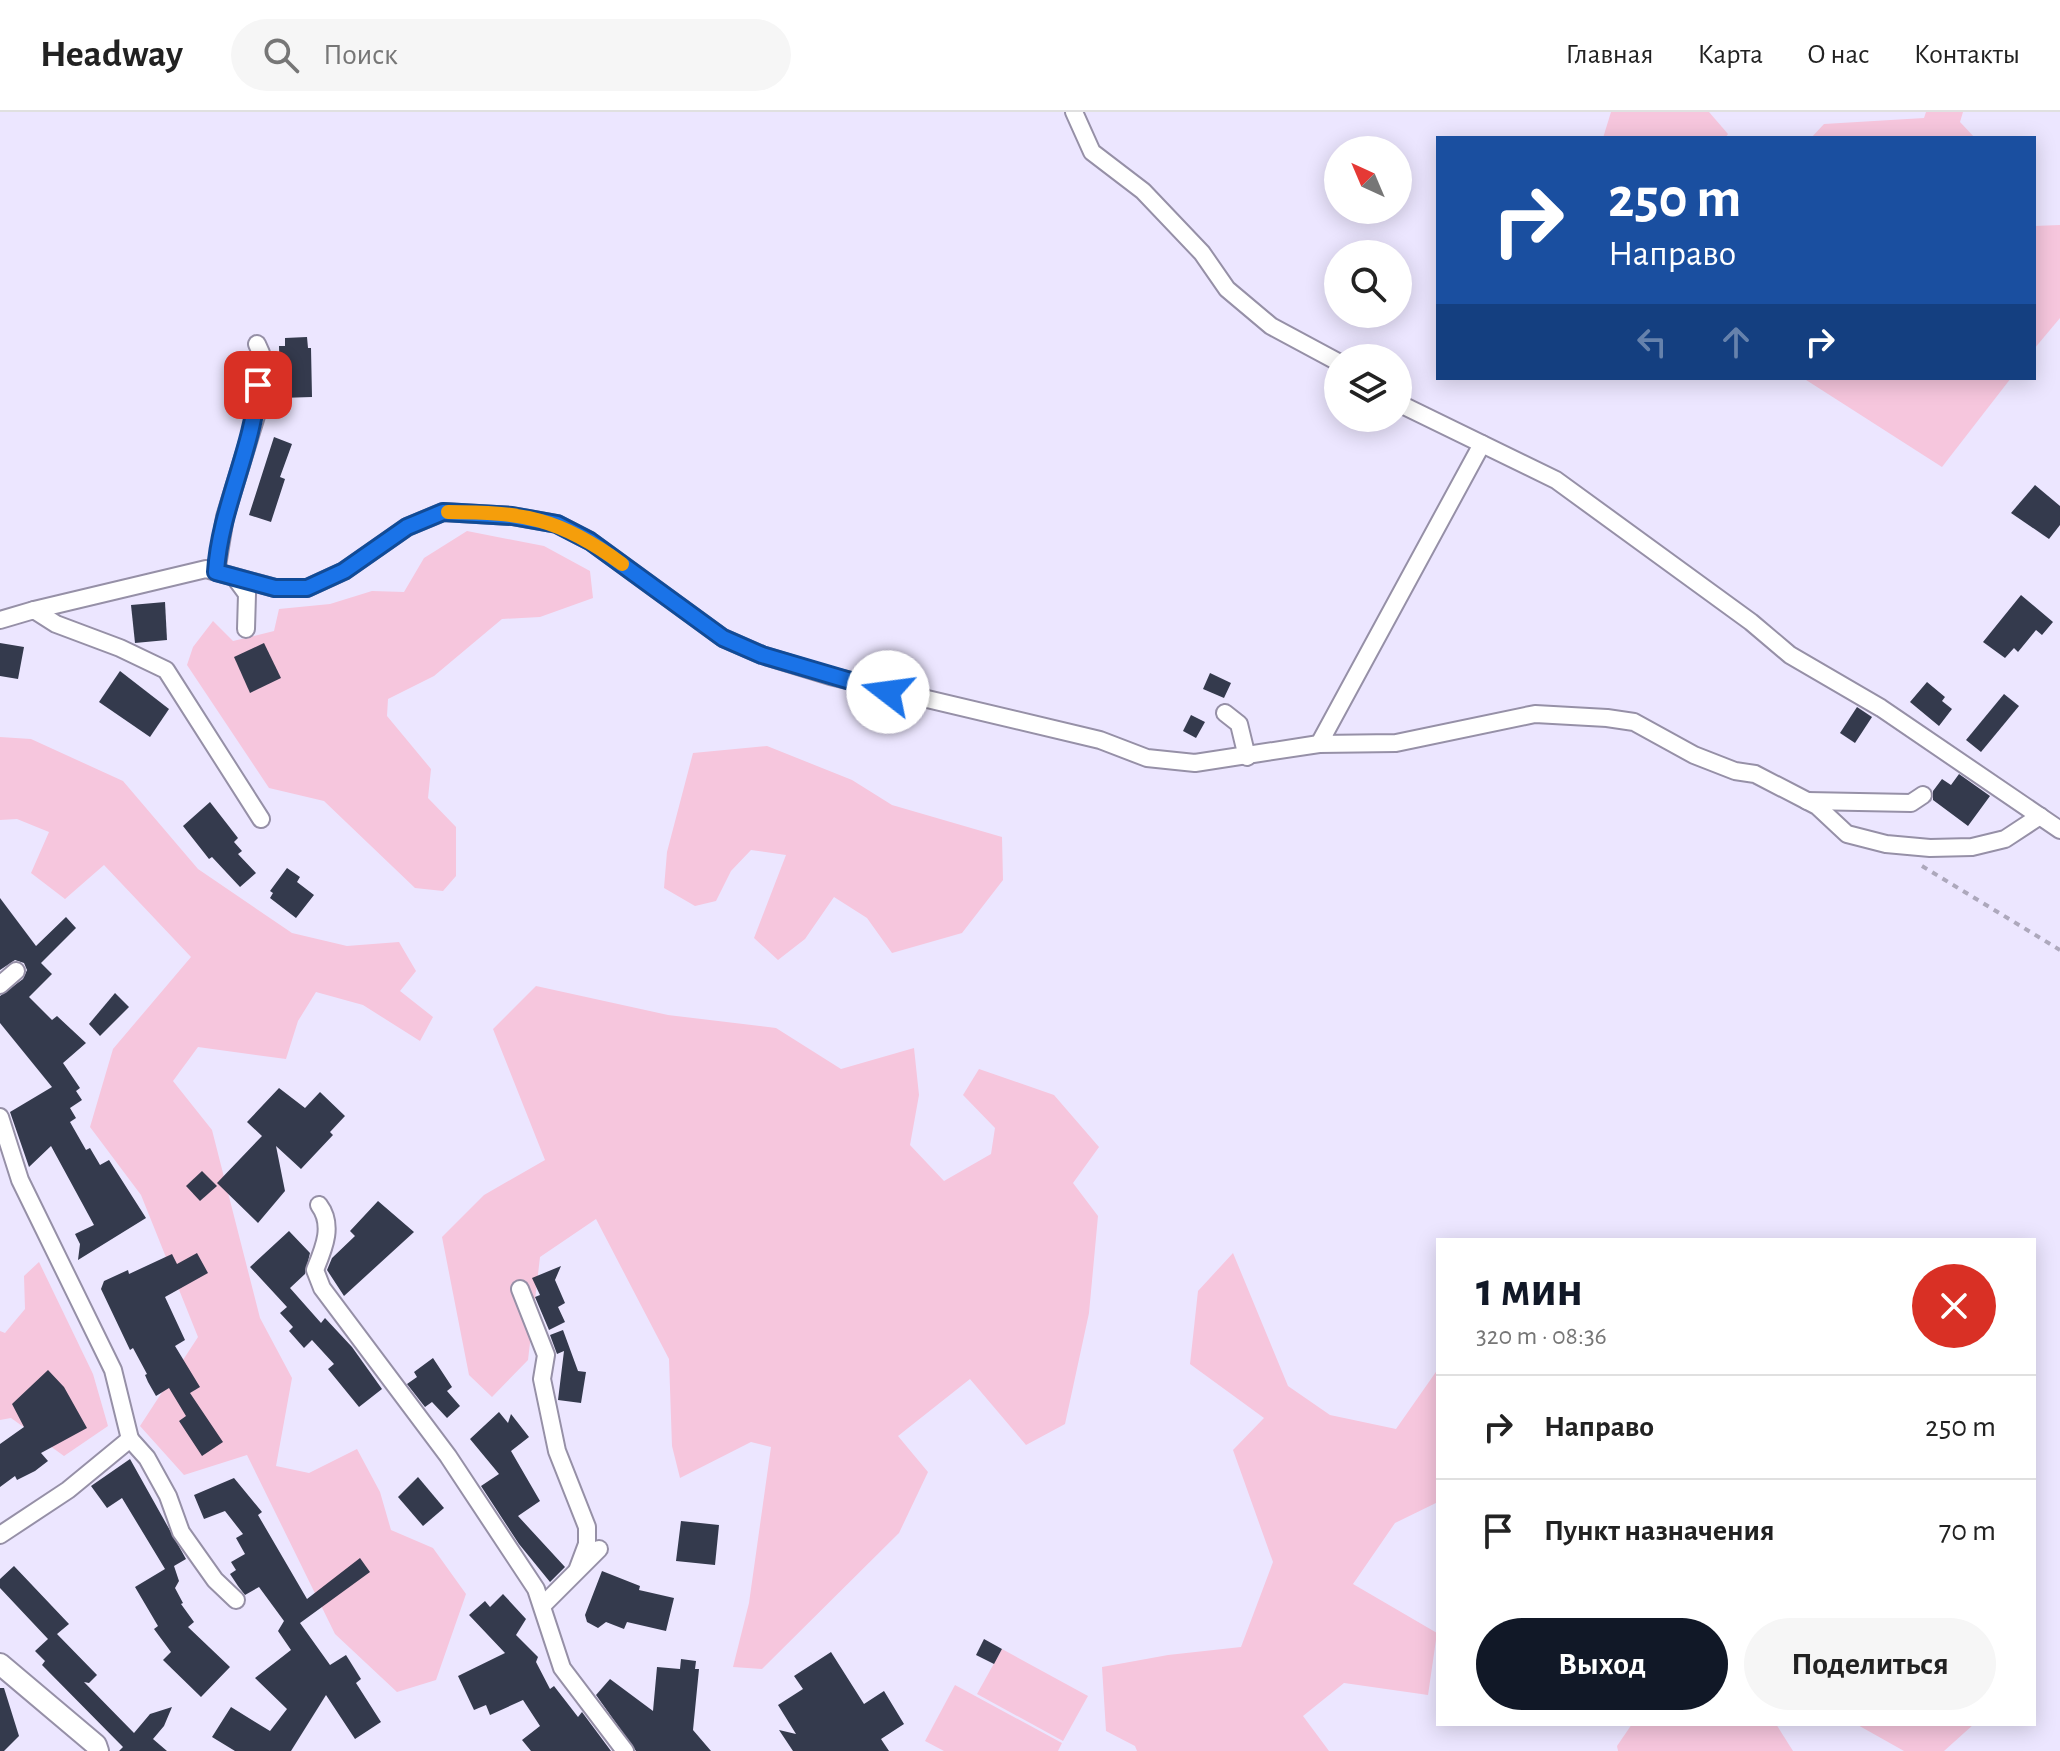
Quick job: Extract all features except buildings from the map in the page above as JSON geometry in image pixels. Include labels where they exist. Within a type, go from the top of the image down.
[{"type":"street","points":[[1074,112],[1092,152],[1143,191],[1202,253],[1227,289],[1271,326],[1324,354]]},
{"type":"street","points":[[216,572],[225,517],[256,416],[261,353],[257,344]]},
{"type":"street","points":[[1412,410],[1556,480],[1751,622],[1790,655],[1881,708],[2060,830]]},
{"type":"street","points":[[1319,744],[1482,444]]},
{"type":"street","points":[[0,620],[206,569],[275,588],[307,588],[344,571],[407,527],[443,512],[512,516],[557,524],[590,541],[723,638],[762,655],[888,692],[1100,740],[1147,758],[1195,763],[1319,744],[1396,743],[1535,714],[1607,718],[1634,722],[1694,755],[1755,774],[1817,806],[1847,834],[1886,844],[1930,848],[1972,847],[2005,839],[2040,816]]},
{"type":"street","points":[[236,579],[247,594],[246,629]]},
{"type":"street","points":[[34,610],[56,624],[120,648],[166,670],[261,819]]},
{"type":"street","points":[[1225,713],[1239,724],[1247,757]]},
{"type":"street","points":[[1806,801],[1911,803],[1923,795]]},
{"type":"street","points":[[0,985],[16,971]]},
{"type":"street","points":[[0,1117],[20,1180],[113,1370],[130,1439],[147,1458],[168,1496],[181,1532],[215,1580],[236,1600]]},
{"type":"street","points":[[319,1205],[327,1226],[325,1243],[315,1270],[322,1288],[448,1456],[544,1604],[562,1668],[625,1751]]},
{"type":"street","points":[[520,1289],[546,1355],[542,1379],[557,1451],[587,1527],[587,1544],[578,1568]]},
{"type":"street","points":[[0,1535],[68,1490],[130,1439]]},
{"type":"street","points":[[544,1604],[599,1549]]},
{"type":"street","points":[[0,1664],[96,1745],[98,1751]]},
{"type":"path","points":[[1886,844],[2060,950]]},
{"type":"shaded area","points":[[1611,112],[1709,112],[1728,134],[1726,136],[1604,136]]},
{"type":"shaded area","points":[[1926,112],[1963,112],[1960,122],[1973,136],[1813,136],[1824,124],[1924,118]]},
{"type":"shaded area","points":[[2060,225],[2060,318],[2036,347],[2036,226]]},
{"type":"shaded area","points":[[1806,380],[2009,380],[1942,467]]},
{"type":"shaded area","points":[[467,531],[544,546],[590,571],[593,598],[540,617],[502,619],[434,676],[388,699],[387,716],[431,769],[428,798],[456,827],[456,876],[443,891],[415,888],[324,801],[269,788],[187,665],[193,647],[213,621],[233,641],[274,631],[279,609],[330,604],[372,591],[404,592],[424,558]]},
{"type":"shaded area","points":[[0,737],[31,739],[123,781],[198,869],[292,933],[347,946],[399,942],[416,971],[400,991],[433,1017],[420,1041],[363,1005],[316,992],[298,1021],[286,1059],[198,1047],[173,1081],[212,1130],[260,1318],[292,1378],[276,1466],[309,1473],[357,1449],[380,1492],[391,1530],[433,1548],[466,1594],[436,1680],[397,1692],[335,1634],[247,1455],[184,1475],[140,1426],[198,1337],[141,1195],[90,1127],[113,1049],[191,957],[104,865],[65,899],[31,873],[49,832],[17,819],[0,820]]},
{"type":"shaded area","points":[[767,746],[852,780],[892,805],[1002,837],[1003,880],[962,933],[892,953],[867,918],[834,897],[805,939],[778,960],[754,938],[786,855],[751,850],[731,871],[716,901],[695,906],[664,888],[667,852],[693,753]]},
{"type":"shaded area","points":[[536,986],[668,1015],[776,1028],[841,1069],[914,1048],[919,1095],[910,1145],[944,1181],[991,1154],[995,1128],[963,1095],[979,1069],[1054,1095],[1099,1147],[1073,1183],[1098,1216],[1089,1313],[1065,1424],[1026,1445],[970,1379],[898,1436],[928,1472],[899,1533],[762,1669],[733,1667],[749,1603],[771,1447],[751,1442],[680,1478],[672,1446],[669,1359],[596,1219],[540,1257],[528,1360],[492,1397],[469,1375],[442,1237],[484,1195],[545,1160],[493,1029]]},
{"type":"shaded area","points":[[1233,1253],[1288,1386],[1330,1415],[1396,1429],[1436,1372],[1436,1503],[1395,1523],[1353,1584],[1436,1632],[1428,1695],[1344,1683],[1303,1716],[1329,1751],[1137,1751],[1135,1746],[1106,1731],[1102,1667],[1168,1655],[1241,1647],[1273,1562],[1233,1450],[1264,1418],[1190,1364],[1198,1291]]},
{"type":"shaded area","points":[[39,1262],[93,1374],[108,1426],[64,1456],[11,1418],[0,1420],[0,1331],[5,1333],[25,1309],[24,1276]]},
{"type":"shaded area","points":[[1002,1649],[1088,1696],[1063,1741],[977,1694]]},
{"type":"shaded area","points":[[955,1685],[1062,1743],[1058,1751],[944,1751],[925,1741]]},
{"type":"shaded area","points":[[1631,1726],[1777,1726],[1793,1751],[1618,1751],[1617,1746]]},
{"type":"shaded area","points":[[1860,1726],[1972,1726],[1944,1751],[1904,1751]]},
{"type":"slow traffic","points":[[448,512],[512,516],[557,524],[590,541],[622,564]]},
{"type":"route","points":[[258,385],[256,416],[225,517],[217,550],[216,572],[275,588],[307,588],[344,571],[407,527],[443,512],[475,512],[557,524],[590,541],[723,638],[762,655],[888,692]]}]
